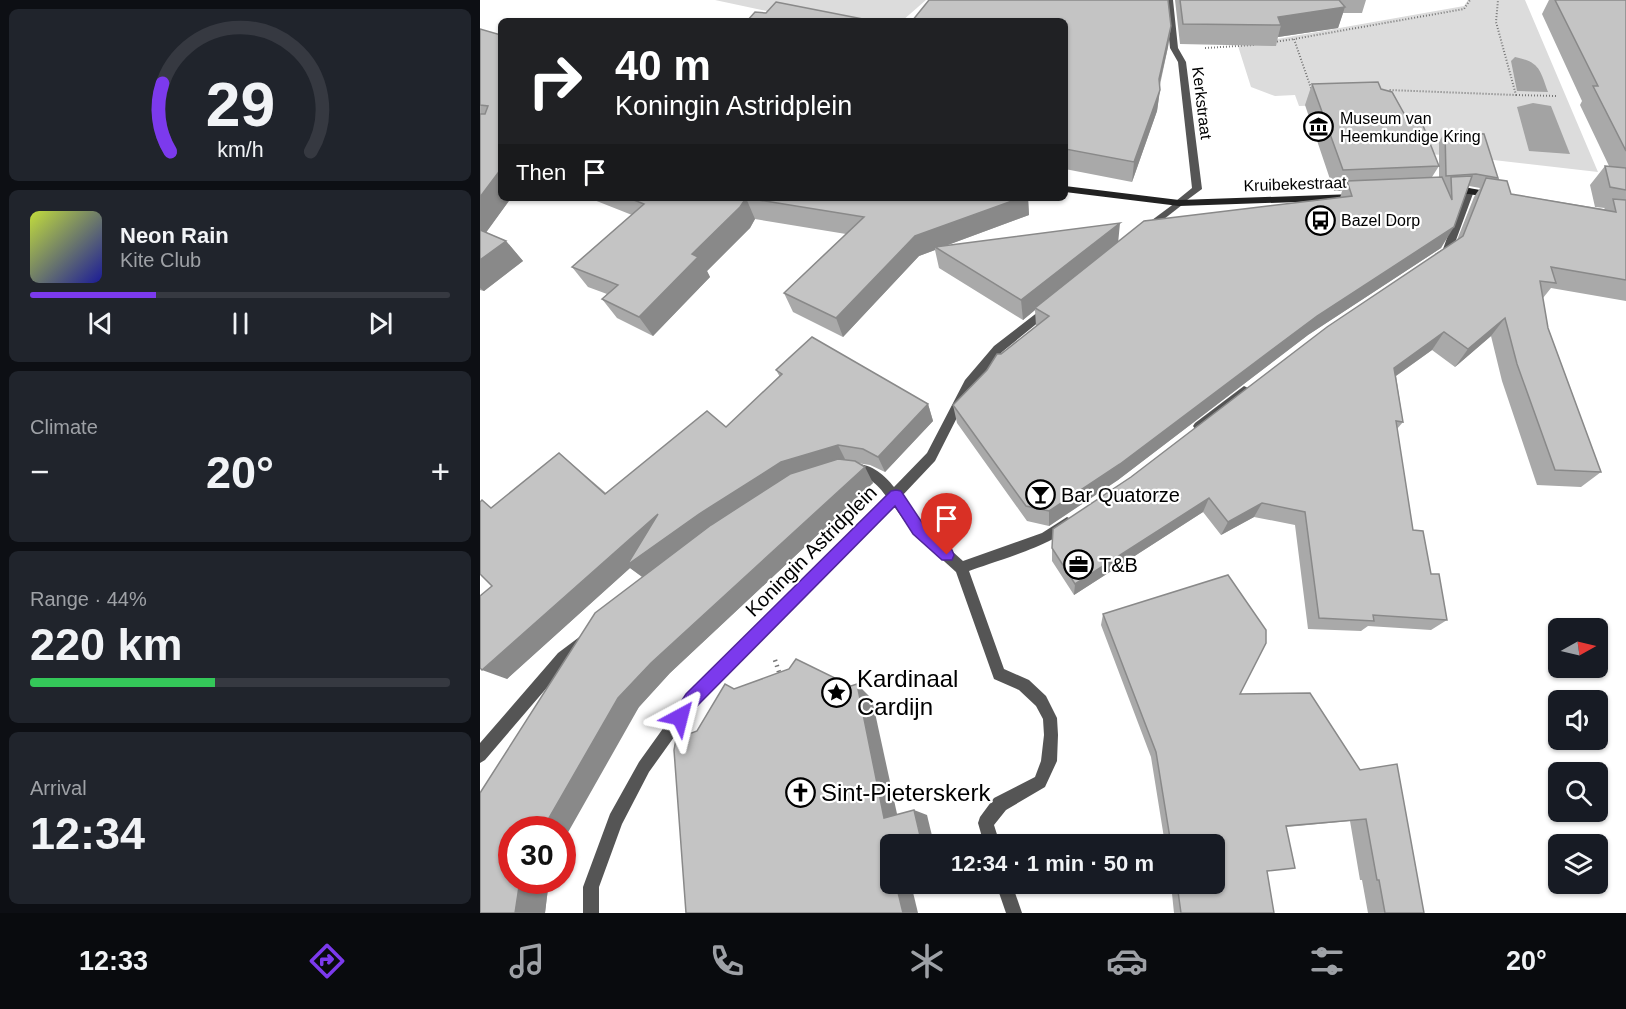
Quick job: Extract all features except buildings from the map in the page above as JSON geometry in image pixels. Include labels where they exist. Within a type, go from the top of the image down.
[{"type":"main road","name":"Kruibekestraat","points":[[1068,189],[1179,203],[1368,196]]},
{"type":"main road","points":[[1437,193],[1469,191],[1503,196]]},
{"type":"street","name":"Kerkstraat","points":[[1169,0],[1174,48],[1182,62],[1197,189],[1179,203]]},
{"type":"street","points":[[1429,263],[1447,250],[1469,191]]},
{"type":"street","points":[[1135,238],[1179,203]]},
{"type":"street","points":[[837,471],[847,468],[866,471],[881,479],[896,496],[932,457],[969,383],[998,349],[1053,303]]},
{"type":"street","points":[[1185,437],[1257,381]]},
{"type":"street","name":"Koningin Astridplein","points":[[591,913],[591,887],[616,820],[644,767],[692,700],[896,496],[918,529],[961,568],[999,674],[1024,685],[1041,701],[1050,717],[1049,761],[1040,782],[1000,804],[986,823],[989,834]]},
{"type":"street","points":[[961,568],[1046,537],[1075,518]]},
{"type":"street","points":[[480,755],[563,658],[597,629]]},
{"type":"street","points":[[1007,894],[1014,913]]},
{"type":"path","points":[[1267,43],[1464,9],[1470,0]]},
{"type":"path","points":[[1498,0],[1496,22],[1516,95]]},
{"type":"path","points":[[1294,39],[1312,92]]},
{"type":"path","points":[[1174,48],[1258,45]]},
{"type":"path","points":[[1378,90],[1556,96]]},
{"type":"path","points":[[1389,90],[1393,101]]},
{"type":"shaded area","points":[[715,0],[926,0],[905,18],[799,18]]},
{"type":"shaded area","points":[[1468,0],[1525,0],[1598,172],[1450,155],[1381,153],[1368,104],[1299,106],[1295,95],[1275,96],[1251,87],[1238,46],[1464,6]]},
{"type":"shaded area","points":[[1515,57],[1530,61],[1538,68],[1548,92],[1517,91],[1511,61]]},
{"type":"shaded area","points":[[1533,103],[1551,106],[1570,154],[1529,151],[1517,107]]},
{"type":"place","name":"Museum van Heemkundige Kring","points":[[1319,127]]},
{"type":"place","name":"Bazel Dorp","points":[[1320,220]]},
{"type":"place","name":"Bar Quatorze","points":[[1040,495]]},
{"type":"place","name":"T&B","points":[[1078,565]]},
{"type":"place","name":"Kardinaal Cardijn","points":[[836,692]]},
{"type":"place","name":"Sint-Pieterskerk","points":[[800,792]]},
{"type":"route","points":[[680,717],[692,700],[896,496],[918,529],[947,555]]}]
